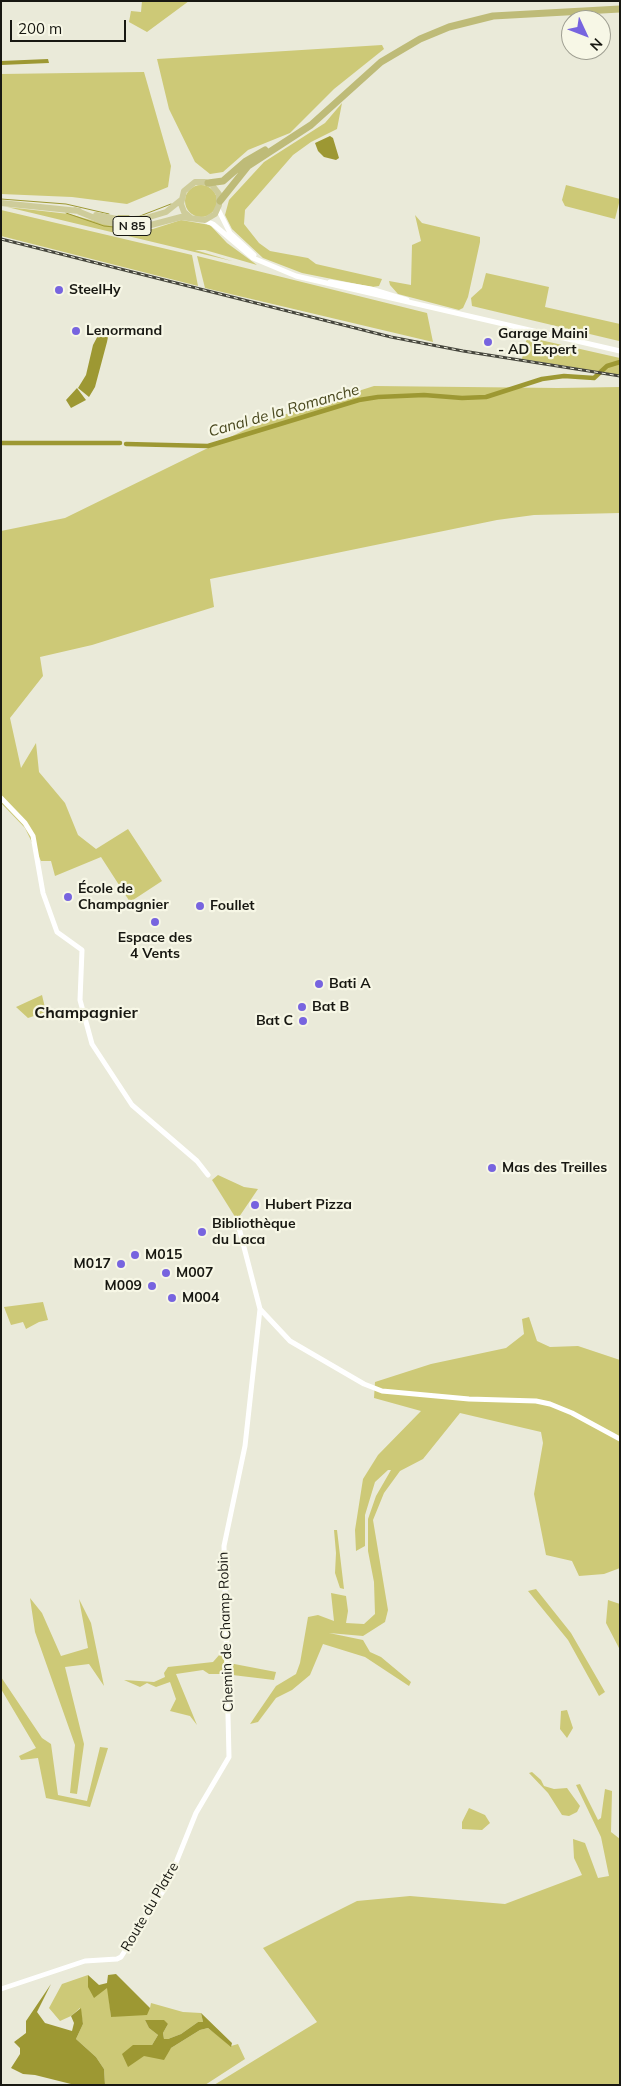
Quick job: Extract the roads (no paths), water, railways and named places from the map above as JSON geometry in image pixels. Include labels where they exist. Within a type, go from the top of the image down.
[{"type":"highway","points":[[220,201],[248,166],[310,125],[380,62],[406,45],[434,32],[493,16],[620,9]]},
{"type":"highway","points":[[208,183],[220,183],[246,161],[286,141]]},
{"type":"main road","points":[[199,182],[208,183],[217,190],[220,201],[218,209],[210,218],[202,220],[191,218],[184,212],[181,200],[184,191],[189,185],[199,182]]},
{"type":"main road","name":"N 85","points":[[1,202],[75,210],[115,219],[135,220],[166,212],[181,200]]},
{"type":"main road","name":"N 85","points":[[75,210],[102,221],[127,226],[147,226],[181,217],[191,218]]},
{"type":"street","points":[[218,209],[230,233],[246,249],[269,266]]},
{"type":"street","points":[[202,220],[213,224],[243,252],[269,266],[319,281],[371,289],[422,305],[620,351]]},
{"type":"street","points":[[1,798],[25,823],[33,836],[43,893],[57,932],[82,950],[80,1000],[92,1044],[132,1105],[201,1165],[208,1175]]},
{"type":"street","points":[[238,1224],[260,1309],[290,1341],[374,1389],[469,1399],[536,1401],[572,1413],[620,1438]]},
{"type":"street","name":"Chemin de Champ Robin","points":[[219,1776],[229,1757],[230,1738],[224,1546],[245,1446],[260,1309]]},
{"type":"street","name":"Route du Platre","points":[[3,1988],[86,1960],[116,1959],[121,1957],[167,1885],[196,1813],[219,1776]]},
{"type":"waterway","points":[[1,199],[66,204],[109,214]]},
{"type":"waterway","points":[[140,216],[171,204]]},
{"type":"waterway","points":[[66,213],[104,226],[124,228]]},
{"type":"waterway","points":[[118,216],[129,216]]},
{"type":"waterway","points":[[131,229],[147,229]]},
{"type":"waterway","name":"Canal de la Romanche","points":[[126,444],[208,446],[359,400],[378,397],[424,395],[462,398],[486,397],[542,379],[564,376],[594,378],[607,366],[620,362]]},
{"type":"waterway","name":"Canal de la Romanche","points":[[1,443],[120,443]]},
{"type":"railway","points":[[1,239],[391,337],[463,351],[620,376]]},
{"type":"place","name":"SteelHy","points":[[59,290]]},
{"type":"place","name":"Lenormand","points":[[76,331]]},
{"type":"place","name":"Garage Maini - AD Expert","points":[[488,342]]},
{"type":"place","name":"École de Champagnier","points":[[68,897]]},
{"type":"place","name":"Foullet","points":[[200,906]]},
{"type":"place","name":"Espace des 4 Vents","points":[[155,922]]},
{"type":"place","name":"Bati A","points":[[319,984]]},
{"type":"place","name":"Bat B","points":[[302,1007]]},
{"type":"place","name":"Bat C","points":[[303,1021]]},
{"type":"place","name":"Mas des Treilles","points":[[492,1168]]},
{"type":"place","name":"Hubert Pizza","points":[[255,1205]]},
{"type":"place","name":"Bibliothèque du Laca","points":[[202,1232]]},
{"type":"place","name":"M015","points":[[135,1255]]},
{"type":"place","name":"M017","points":[[121,1264]]},
{"type":"place","name":"M007","points":[[166,1273]]},
{"type":"place","name":"M009","points":[[152,1286]]},
{"type":"place","name":"M004","points":[[172,1298]]},
{"type":"district","name":"Champagnier","points":[[86,1013]]}]
